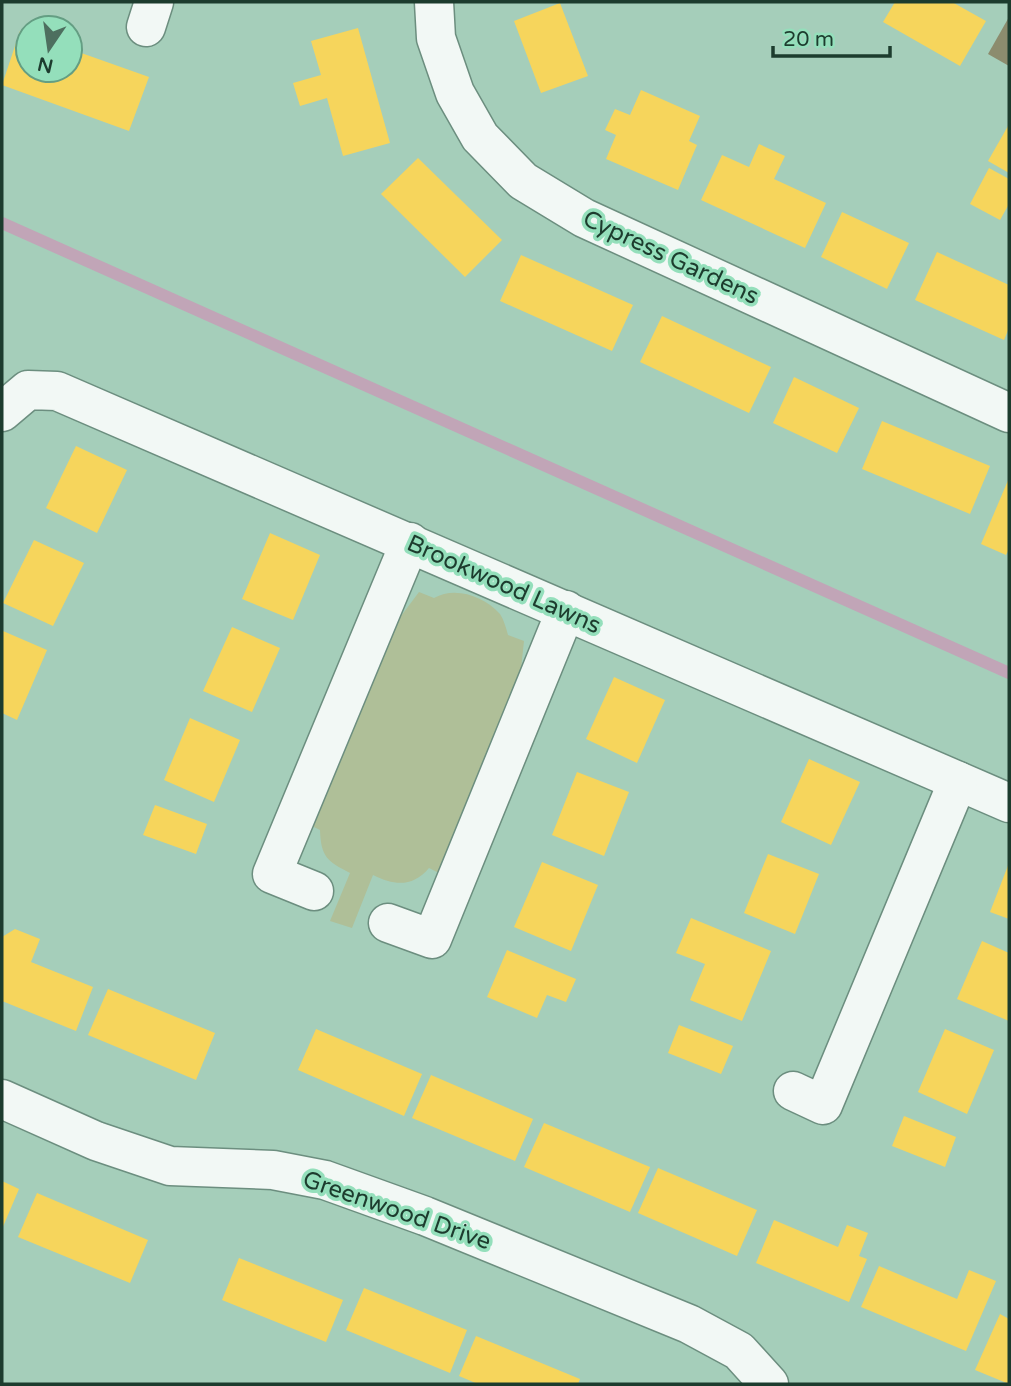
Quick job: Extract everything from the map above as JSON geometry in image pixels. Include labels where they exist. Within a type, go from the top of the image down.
[{"type":"street","name":"Cypress Gardens","points":[[434,2],[436,38],[455,93],[480,137],[523,181],[584,218],[1009,413]]},
{"type":"street","name":"Brookwood Lawns","points":[[2,412],[28,390],[57,391],[1009,803]]},
{"type":"street","points":[[314,891],[272,874],[410,542]]},
{"type":"street","points":[[388,923],[432,939],[566,610]]},
{"type":"street","points":[[793,1091],[823,1105],[958,781]]},
{"type":"street","name":"Greenwood Drive","points":[[2,1099],[96,1141],[170,1166],[273,1170],[325,1180],[425,1216],[690,1324],[739,1351],[769,1384]]},
{"type":"green space","points":[[419,592],[434,598],[460,593],[486,602],[500,614],[508,635],[524,641],[521,669],[439,873],[429,868],[417,879],[403,883],[373,875],[352,928],[330,921],[350,873],[327,857],[320,830],[308,824],[398,620]]},
{"type":"building: Homes","points":[[895,2],[952,2],[986,21],[960,66],[883,22]]},
{"type":"building: Homes","points":[[560,3],[588,76],[541,93],[514,21]]},
{"type":"building: Homes","points":[[358,28],[390,143],[343,156],[327,98],[300,106],[293,83],[321,75],[311,41]]},
{"type":"building: Homes","points":[[14,49],[14,84],[84,84],[84,54],[149,77],[129,131],[2,85]]},
{"type":"building: Homes","points":[[641,90],[700,116],[689,141],[697,145],[678,190],[606,159],[616,135],[605,130],[615,109],[630,115]]},
{"type":"building: Homes","points":[[1009,127],[1009,173],[988,161]]},
{"type":"building: Homes","points":[[759,144],[785,156],[774,179],[826,203],[805,248],[701,200],[722,155],[749,167]]},
{"type":"building: Homes","points":[[418,158],[502,240],[465,277],[381,194]]},
{"type":"building: Homes","points":[[989,168],[1009,179],[1009,204],[1000,220],[970,204]]},
{"type":"building: Homes","points":[[842,212],[909,243],[887,289],[821,257]]},
{"type":"building: Homes","points":[[937,252],[1009,285],[1009,328],[1004,340],[915,300]]},
{"type":"building: Homes","points":[[521,255],[633,305],[612,351],[500,301]]},
{"type":"building: Homes","points":[[662,316],[771,367],[749,413],[640,362]]},
{"type":"building: Homes","points":[[794,377],[859,408],[837,453],[773,423]]},
{"type":"building: Homes","points":[[882,421],[990,466],[970,514],[862,469]]},
{"type":"building: Homes","points":[[76,446],[127,470],[97,533],[46,508]]},
{"type":"building: Homes","points":[[1009,478],[1009,549],[1006,555],[981,544]]},
{"type":"building: Homes","points":[[270,533],[320,555],[293,620],[242,599]]},
{"type":"building: Homes","points":[[34,540],[84,563],[53,626],[3,603]]},
{"type":"building: Homes","points":[[232,627],[280,648],[252,712],[203,691]]},
{"type":"building: Homes","points":[[3,631],[47,650],[17,720],[2,713]]},
{"type":"building: Homes","points":[[614,677],[665,700],[637,763],[586,739]]},
{"type":"building: Homes","points":[[190,718],[240,740],[214,802],[164,780]]},
{"type":"building: Homes","points":[[809,759],[860,782],[831,845],[781,822]]},
{"type":"building: Homes","points":[[577,772],[629,792],[604,856],[552,835]]},
{"type":"building: Homes","points":[[155,805],[207,824],[196,854],[143,835]]},
{"type":"building: Homes","points":[[768,854],[819,874],[795,934],[744,913]]},
{"type":"building: Homes","points":[[542,862],[598,885],[571,951],[514,927]]},
{"type":"building: Homes","points":[[1009,863],[1009,919],[990,912]]},
{"type":"building: Homes","points":[[691,918],[771,951],[742,1021],[690,1000],[705,964],[676,953]]},
{"type":"building: Homes","points":[[15,929],[40,939],[31,962],[93,987],[76,1031],[2,1001],[2,937]]},
{"type":"building: Homes","points":[[982,941],[1009,953],[1009,1021],[957,999]]},
{"type":"building: Homes","points":[[507,950],[576,979],[566,1002],[547,995],[537,1018],[487,997]]},
{"type":"building: Homes","points":[[108,989],[215,1033],[196,1080],[88,1035]]},
{"type":"building: Homes","points":[[679,1025],[733,1046],[721,1074],[668,1053]]},
{"type":"building: Homes","points":[[316,1029],[422,1074],[404,1116],[298,1070]]},
{"type":"building: Homes","points":[[945,1029],[994,1050],[967,1114],[918,1092]]},
{"type":"building: Homes","points":[[431,1075],[533,1119],[515,1161],[412,1118]]},
{"type":"building: Homes","points":[[904,1116],[956,1137],[945,1167],[892,1146]]},
{"type":"building: Homes","points":[[544,1123],[650,1167],[630,1212],[524,1167]]},
{"type":"building: Homes","points":[[658,1168],[757,1210],[737,1256],[638,1213]]},
{"type":"building: Homes","points":[[2,1181],[19,1189],[2,1229]]},
{"type":"building: Homes","points":[[37,1193],[148,1240],[130,1283],[18,1237]]},
{"type":"building: Homes","points":[[774,1220],[838,1247],[847,1225],[868,1233],[859,1256],[867,1259],[849,1302],[756,1263]]},
{"type":"building: Homes","points":[[239,1258],[343,1300],[326,1342],[222,1300]]},
{"type":"building: Homes","points":[[879,1266],[957,1299],[969,1270],[996,1281],[966,1351],[861,1307]]},
{"type":"building: Homes","points":[[364,1288],[467,1330],[450,1373],[346,1330]]},
{"type":"building: Homes","points":[[1000,1314],[1009,1319],[1009,1384],[975,1370]]},
{"type":"building: Homes","points":[[476,1336],[580,1379],[578,1384],[478,1384],[459,1376]]},
{"type":"building: Industry","points":[[1009,17],[1009,66],[988,54]]},
{"type":"waterway","points":[[2,223],[1009,673]]}]
